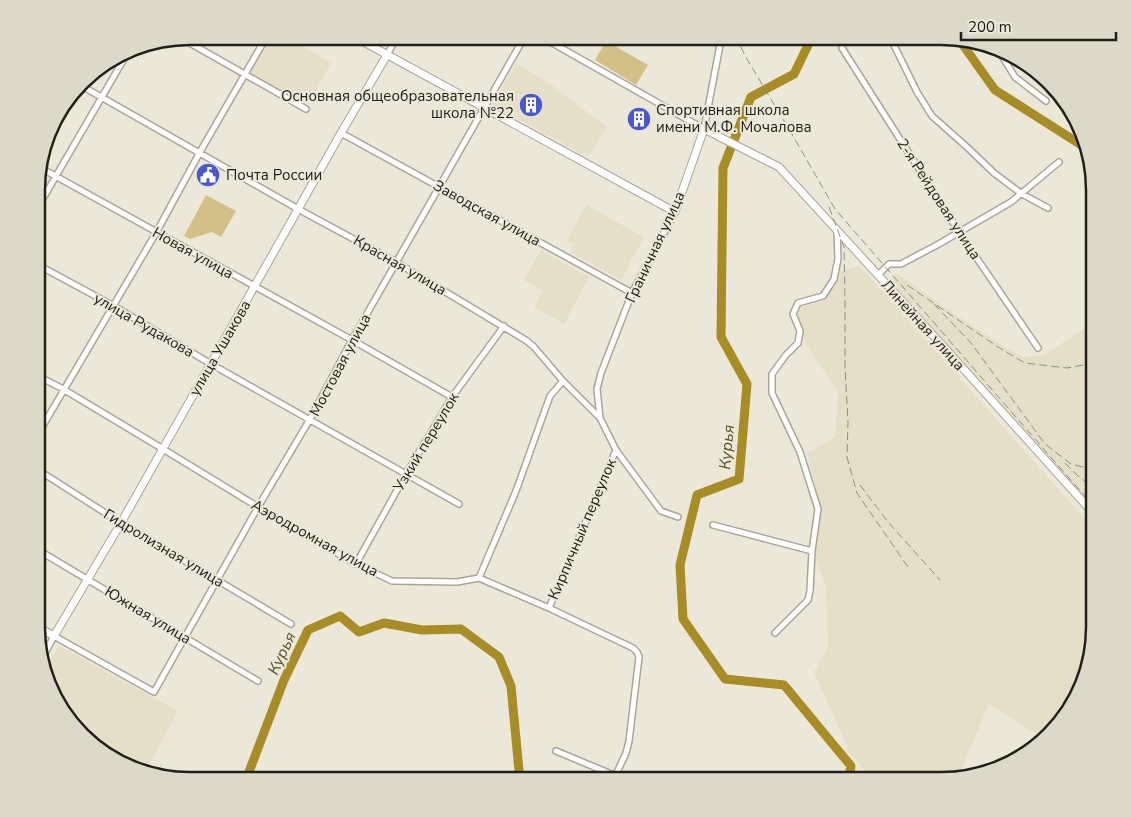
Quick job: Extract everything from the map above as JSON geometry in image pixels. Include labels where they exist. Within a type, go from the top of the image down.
[{"type":"street","points":[[193,45],[306,109]]},
{"type":"street","points":[[45,421],[156,233],[262,45]]},
{"type":"street","points":[[369,45],[675,212]]},
{"type":"street","name":"улица Ушакова","points":[[47,650],[392,45]]},
{"type":"street","name":"Мостовая улица","points":[[54,636],[154,692],[520,45]]},
{"type":"street","points":[[556,45],[704,129]]},
{"type":"street","name":"Граничная улица","points":[[600,418],[598,381],[632,293],[675,212],[704,129],[720,45]]},
{"type":"street","points":[[894,45],[917,92],[932,116],[994,172],[1022,194],[1048,208]]},
{"type":"street","name":"2-я Рейдовая улица","points":[[842,48],[959,232],[1038,348]]},
{"type":"street","points":[[1004,60],[1015,77],[1046,101]]},
{"type":"street","points":[[45,195],[122,62]]},
{"type":"street","name":"Красная улица","points":[[87,89],[298,209],[396,262],[527,341],[600,418],[616,450],[661,511],[678,516]]},
{"type":"street","name":"Линейная улица","points":[[704,129],[742,150],[779,167],[1086,505]]},
{"type":"street","name":"Заводская улица","points":[[341,133],[632,293]]},
{"type":"street","points":[[878,275],[889,264],[901,264],[1011,202],[1059,162]]},
{"type":"street","name":"Новая улица","points":[[46,172],[452,397]]},
{"type":"street","points":[[775,634],[808,600],[818,509],[800,452],[772,393],[772,374],[798,343],[800,331],[793,314],[798,303],[823,296],[834,279],[838,259],[837,230]]},
{"type":"street","name":"улица Рудакова","points":[[45,269],[459,504]]},
{"type":"street","name":"Узкий переулок","points":[[356,564],[406,474],[452,397],[504,326]]},
{"type":"street","name":"Аэродромная улица","points":[[45,380],[356,564],[392,581],[456,582],[479,578]]},
{"type":"street","points":[[563,381],[550,396],[516,491],[479,578],[549,608],[633,648],[637,652],[639,662],[629,741],[626,753],[617,772]]},
{"type":"street","name":"Кирпичный переулок","points":[[549,608],[616,450]]},
{"type":"street","name":"Гидролизная улица","points":[[45,474],[291,624]]},
{"type":"street","points":[[713,525],[812,552]]},
{"type":"street","name":"Южная улица","points":[[45,554],[258,681]]},
{"type":"street","points":[[45,630],[54,636]]},
{"type":"street","points":[[556,751],[601,772]]},
{"type":"shaded area","points":[[264,45],[300,45],[331,63],[308,105],[249,72]]},
{"type":"shaded area","points":[[604,45],[613,45],[648,65],[636,85],[595,60]]},
{"type":"shaded area","points":[[516,63],[546,81],[607,127],[588,157],[492,105]]},
{"type":"shaded area","points":[[206,195],[236,211],[221,237],[212,232],[190,239],[184,236]]},
{"type":"shaded area","points":[[586,205],[644,237],[621,280],[570,252],[574,244],[567,240]]},
{"type":"shaded area","points":[[541,250],[589,277],[564,324],[534,307],[543,291],[524,280]]},
{"type":"shaded area","points":[[860,266],[1086,520],[1086,636],[1081,664],[1067,699],[1056,715],[1037,735],[989,704],[961,770],[950,772],[866,772],[850,753],[814,672],[828,647],[826,588],[815,554],[822,512],[807,453],[835,437],[838,392],[806,345],[798,317],[801,307],[824,301],[840,271]]},
{"type":"shaded area","points":[[897,273],[998,343],[1023,357],[1047,353],[1086,327],[1086,500],[888,281]]},
{"type":"shaded area","points":[[59,646],[178,711],[149,765],[126,757],[102,742],[81,722],[60,691],[50,662]]},
{"type":"waterway","name":"Курья","points":[[808,45],[794,74],[751,97],[723,168],[721,337],[747,384],[739,479],[697,495],[680,565],[683,619],[725,679],[784,685],[851,766],[850,772]]},
{"type":"waterway","points":[[965,47],[995,90],[1078,143]]},
{"type":"waterway","name":"Курья","points":[[249,772],[284,680],[308,630],[340,616],[359,632],[384,623],[422,630],[461,629],[499,657],[511,686],[519,772]]},
{"type":"railway","points":[[740,45],[835,209],[1086,497]]},
{"type":"railway","points":[[829,207],[844,247],[847,457],[857,493],[910,570]]},
{"type":"railway","points":[[907,285],[998,347],[1025,363],[1067,368],[1086,364]]},
{"type":"railway","points":[[934,304],[971,343],[1045,444],[1071,464],[1086,468]]},
{"type":"railway","points":[[1065,463],[1086,482]]},
{"type":"railway","points":[[860,485],[888,522],[940,580]]},
{"type":"place","name":"Основная общеобразовательная школа №22","points":[[531,105]]},
{"type":"place","name":"Спортивная школа имени М.Ф. Мочалова","points":[[639,119]]},
{"type":"place","name":"Почта России","points":[[208,175]]}]
